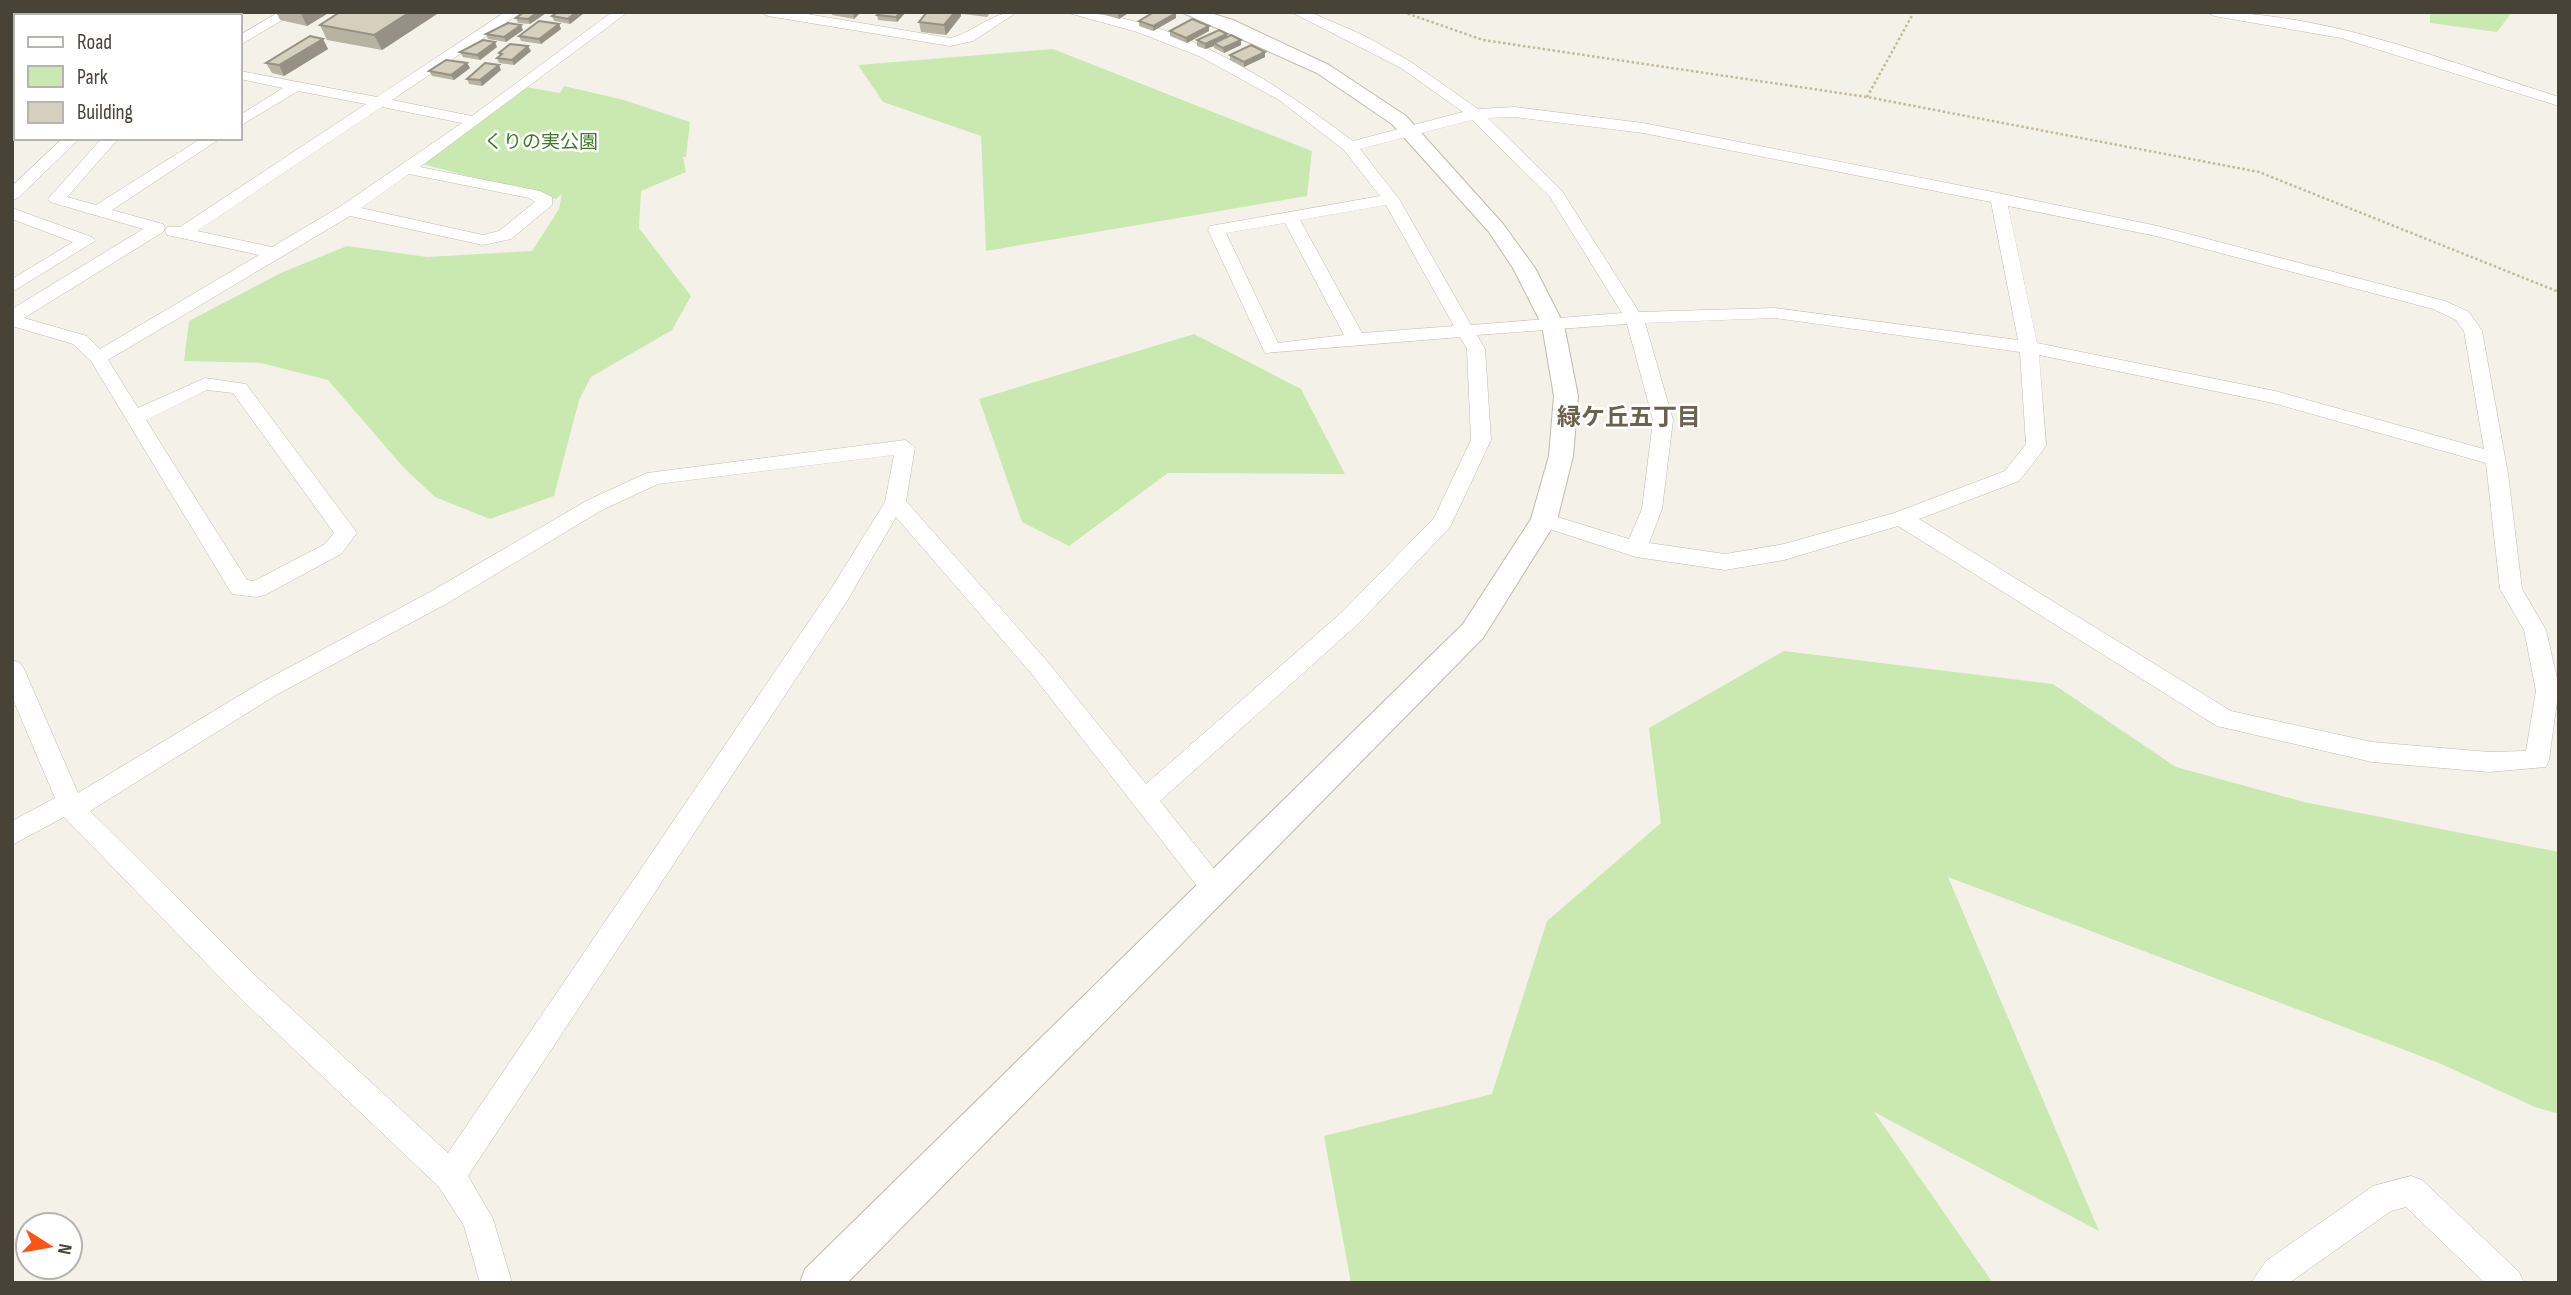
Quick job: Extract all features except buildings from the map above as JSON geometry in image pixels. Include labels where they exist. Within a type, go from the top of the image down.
[{"type":"street","points":[[242,40],[289,12]]},
{"type":"street","points":[[183,233],[515,12]]},
{"type":"street","points":[[98,358],[347,210],[475,121],[621,12]]},
{"type":"street","points":[[768,12],[950,41],[968,38],[1010,12]]},
{"type":"street","points":[[1072,12],[1142,29],[1206,54],[1284,97],[1350,147],[1391,199],[1476,349],[1481,440],[1443,522],[1350,618],[1144,800]]},
{"type":"street","points":[[818,1283],[1473,631],[1544,520],[1561,456],[1566,396],[1553,326],[1524,268],[1496,228],[1399,120],[1323,69],[1227,24],[1189,12]]},
{"type":"street","points":[[1298,12],[1360,40],[1406,65],[1475,114],[1556,194],[1634,318],[1663,420],[1652,509],[1636,549]]},
{"type":"street","points":[[2214,12],[2343,34],[2559,102]]},
{"type":"street","points":[[242,75],[475,121]]},
{"type":"street","points":[[242,120],[296,86]]},
{"type":"street","points":[[1350,147],[1475,114],[1515,112],[1643,128],[2158,231],[2440,305],[2463,316],[2473,331],[2495,459],[2511,589],[2535,629],[2548,691],[2536,760],[2489,762],[2372,752],[2225,719],[1901,518]]},
{"type":"street","points":[[12,195],[70,140]]},
{"type":"street","points":[[109,140],[56,199],[157,228],[275,253]]},
{"type":"street","points":[[99,211],[210,140]]},
{"type":"street","points":[[347,210],[483,240],[505,235],[546,201],[534,194],[407,169]]},
{"type":"street","points":[[1544,520],[1636,549],[1725,562],[1784,552],[1901,518],[2012,476],[2036,445],[2029,347],[1998,198]]},
{"type":"street","points":[[1391,199],[1216,230],[1272,349],[1356,339],[1468,333],[1634,318],[1775,313],[2029,347],[2275,397],[2495,459]]},
{"type":"street","points":[[12,213],[86,242],[12,287]]},
{"type":"street","points":[[1290,217],[1356,339]]},
{"type":"street","points":[[12,318],[157,228]]},
{"type":"street","points":[[12,318],[80,341],[98,358],[240,588],[257,589],[333,549],[346,533],[239,388],[205,384],[135,417]]},
{"type":"street","points":[[12,834],[70,806],[268,690],[438,598],[595,505],[654,478],[905,447],[895,502],[839,595],[450,1175]]},
{"type":"street","points":[[895,502],[1039,667],[1214,888]]},
{"type":"street","points":[[12,669],[70,806],[249,988],[450,1175],[478,1219],[496,1283]]},
{"type":"street","points":[[2267,1283],[2277,1272],[2384,1196],[2411,1191],[2508,1283]]},
{"type":"path","points":[[1404,12],[1483,40],[1867,97],[2259,172],[2559,292]]},
{"type":"path","points":[[1867,97],[1914,12]]},
{"type":"green space","points":[[2430,12],[2512,12],[2497,32],[2430,23]]},
{"type":"green space","points":[[1053,49],[1312,151],[1307,196],[986,251],[981,136],[883,102],[858,65]]},
{"type":"green space","name":"くりの実公園","points":[[564,86],[624,100],[690,122],[686,157],[683,157],[686,172],[641,191],[639,228],[691,296],[672,330],[591,377],[579,400],[554,496],[490,519],[435,497],[404,468],[328,380],[261,363],[184,361],[189,321],[283,272],[347,246],[427,257],[532,251],[559,209],[562,194],[556,199],[422,164],[526,87],[560,93]]},
{"type":"green space","points":[[1194,334],[1301,389],[1345,474],[1168,473],[1069,546],[1022,522],[979,399]]},
{"type":"green space","points":[[1784,651],[2053,684],[2176,767],[2304,802],[2559,852],[2559,1114],[2535,1107],[2439,1063],[1948,877],[2099,1231],[1874,1112],[1993,1283],[1351,1283],[1324,1136],[1492,1094],[1547,921],[1661,823],[1649,728]]},
{"type":"district","name":"緑ケ丘五丁目","points":[[1629,417]]}]
